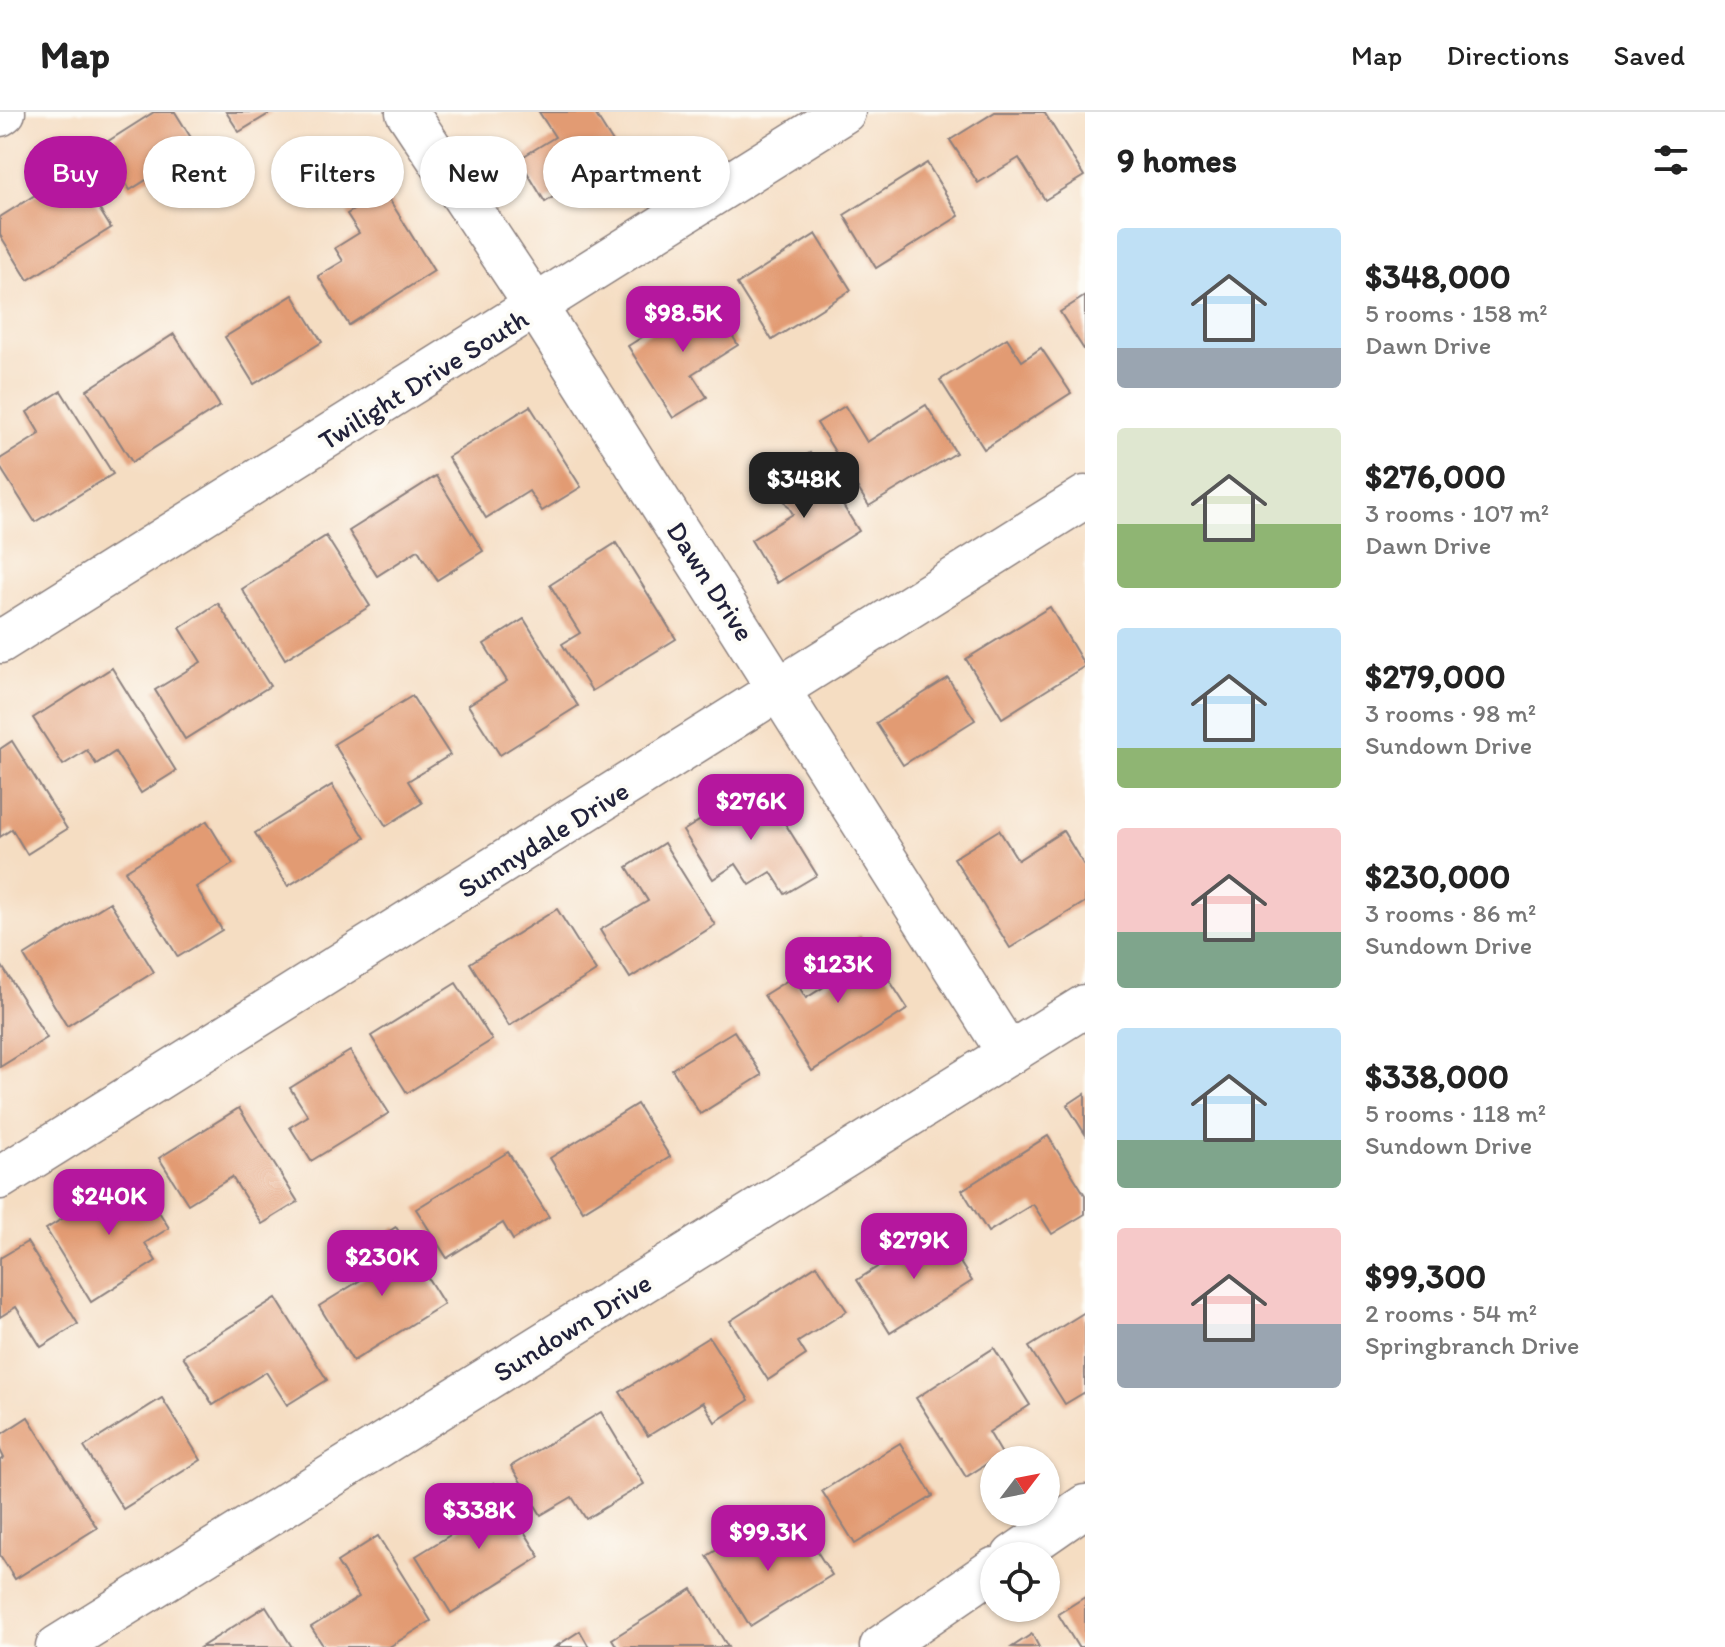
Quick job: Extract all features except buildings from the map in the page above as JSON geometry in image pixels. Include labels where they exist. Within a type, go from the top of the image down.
[{"type":"street","name":"Dawn Drive","points":[[407,112],[537,308],[1009,1054]]},
{"type":"street","name":"Twilight Drive South","points":[[0,642],[537,308],[844,112]]},
{"type":"street","name":"Sunnydale Drive","points":[[0,1178],[1085,497]]},
{"type":"street","name":"Sundown Drive","points":[[57,1647],[1085,1006]]},
{"type":"street","points":[[1033,1542],[1085,1506]]},
{"type":"street","points":[[881,1647],[980,1579]]}]
